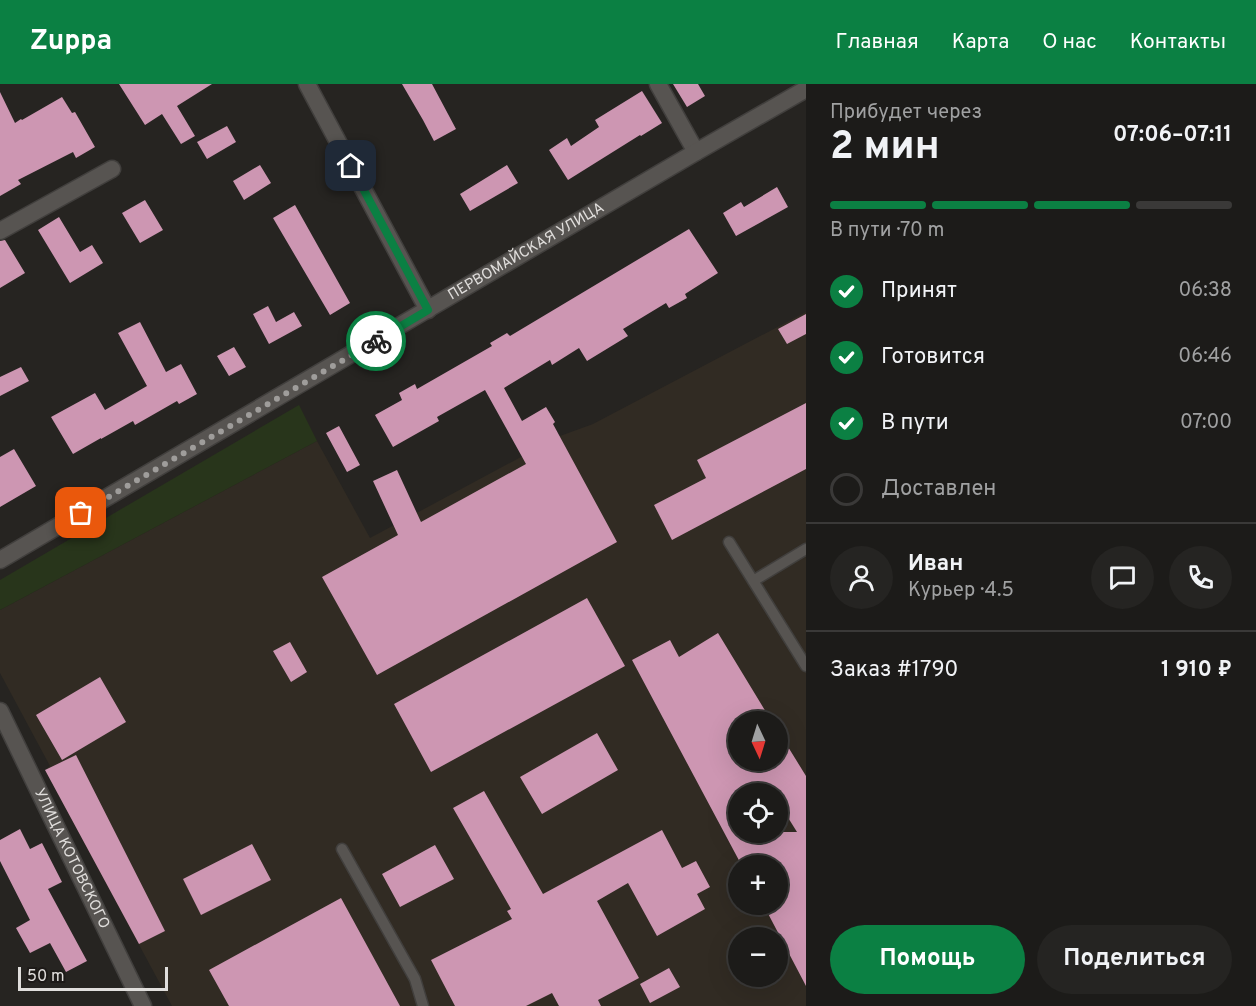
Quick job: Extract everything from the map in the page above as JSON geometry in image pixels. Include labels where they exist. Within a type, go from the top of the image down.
[{"type":"street","points":[[307,84],[428,310]]},
{"type":"street","points":[[658,84],[696,152]]},
{"type":"street","name":"ПЕРВОМАЙСКАЯ УЛИЦА","points":[[0,560],[806,89]]},
{"type":"street","points":[[0,231],[112,169]]},
{"type":"street","name":"УЛИЦА КОТОВСКОГО","points":[[0,711],[143,1006]]},
{"type":"lane","points":[[729,542],[806,665]]},
{"type":"lane","points":[[753,581],[806,549]]},
{"type":"lane","points":[[342,849],[416,979],[423,1006]]},
{"type":"shaded area","points":[[806,312],[806,1006],[172,1006],[45,770],[50,766],[0,673],[0,610],[317,441],[370,538],[560,436],[593,424]]},
{"type":"green space","points":[[299,405],[317,441],[0,610],[0,580]]},
{"type":"building","points":[[119,84],[212,84],[177,106],[195,136],[181,144],[162,114],[145,125]]},
{"type":"building","points":[[402,84],[432,84],[456,129],[434,141]]},
{"type":"building","points":[[673,84],[698,84],[705,96],[687,107]]},
{"type":"building","points":[[642,91],[662,123],[568,180],[549,150],[567,138],[571,146],[599,127],[595,120]]},
{"type":"building","points":[[0,92],[15,123],[62,97],[72,113],[75,112],[95,147],[76,158],[73,152],[18,180],[21,184],[0,196]]},
{"type":"building","points":[[227,126],[236,142],[207,159],[197,142]]},
{"type":"building","points":[[260,165],[271,183],[244,200],[233,181]]},
{"type":"building","points":[[507,165],[518,183],[470,211],[460,194]]},
{"type":"building","points":[[777,187],[788,207],[736,236],[723,213],[741,202],[744,207]]},
{"type":"building","points":[[145,200],[163,230],[140,243],[122,213]]},
{"type":"building","points":[[295,205],[350,303],[330,315],[273,218]]},
{"type":"building","points":[[59,217],[80,252],[92,245],[103,263],[70,283],[38,230]]},
{"type":"building","points":[[689,229],[718,273],[685,294],[687,298],[669,308],[666,303],[623,329],[628,336],[587,361],[579,348],[552,365],[550,360],[504,388],[522,421],[546,407],[617,542],[377,675],[322,577],[398,535],[373,481],[397,470],[421,522],[526,464],[485,390],[437,417],[439,421],[393,447],[375,415],[402,400],[399,393],[415,384],[417,389],[492,346],[490,343],[507,333],[510,336]]},
{"type":"building","points":[[5,240],[25,273],[0,288],[0,241]]},
{"type":"building","points":[[268,306],[276,322],[294,312],[302,326],[269,344],[253,314]]},
{"type":"building","points":[[806,314],[806,334],[787,344],[778,329]]},
{"type":"building","points":[[140,322],[166,372],[181,364],[197,394],[179,404],[177,401],[135,425],[133,421],[73,454],[51,417],[95,393],[105,410],[147,386],[118,333]]},
{"type":"building","points":[[234,347],[246,367],[229,376],[217,356]]},
{"type":"building","points":[[21,367],[29,381],[0,396],[0,377]]},
{"type":"building","points":[[806,403],[806,469],[672,540],[654,505],[706,478],[697,460]]},
{"type":"building","points":[[339,426],[360,465],[347,472],[326,433]]},
{"type":"building","points":[[14,449],[36,486],[0,507],[0,457]]},
{"type":"building","points":[[587,598],[625,666],[431,772],[394,704]]},
{"type":"building","points":[[718,633],[765,711],[728,711],[728,771],[788,771],[788,747],[806,776],[806,986],[788,952],[788,927],[775,927],[769,915],[788,915],[788,855],[736,855],[730,843],[788,843],[788,832],[797,832],[788,818],[788,783],[728,783],[728,840],[632,660],[670,640],[679,657]]},
{"type":"building","points":[[290,642],[307,672],[291,682],[273,651]]},
{"type":"building","points":[[100,677],[126,722],[62,760],[36,715]]},
{"type":"building","points":[[597,733],[618,770],[542,814],[520,777]]},
{"type":"building","points":[[76,755],[165,931],[139,944],[45,770]]},
{"type":"building","points":[[484,791],[543,894],[662,830],[682,868],[696,861],[710,887],[697,894],[705,909],[657,936],[628,883],[597,901],[639,978],[598,1000],[601,1006],[559,1006],[552,993],[526,1006],[455,1006],[431,960],[512,919],[507,911],[511,909],[453,808]]},
{"type":"building","points":[[20,829],[30,849],[42,843],[62,882],[48,889],[87,961],[66,972],[50,943],[30,953],[16,928],[30,920],[0,861],[0,840]]},
{"type":"building","points":[[252,844],[271,880],[201,915],[183,879]]},
{"type":"building","points":[[435,845],[454,879],[400,907],[382,874]]},
{"type":"building","points":[[341,898],[400,1006],[229,1006],[209,970]]},
{"type":"building","points":[[669,968],[680,987],[650,1003],[640,984]]},
{"type":"way so far","points":[[81,513],[376,341]]},
{"type":"route","points":[[351,166],[428,310],[376,341]]}]
